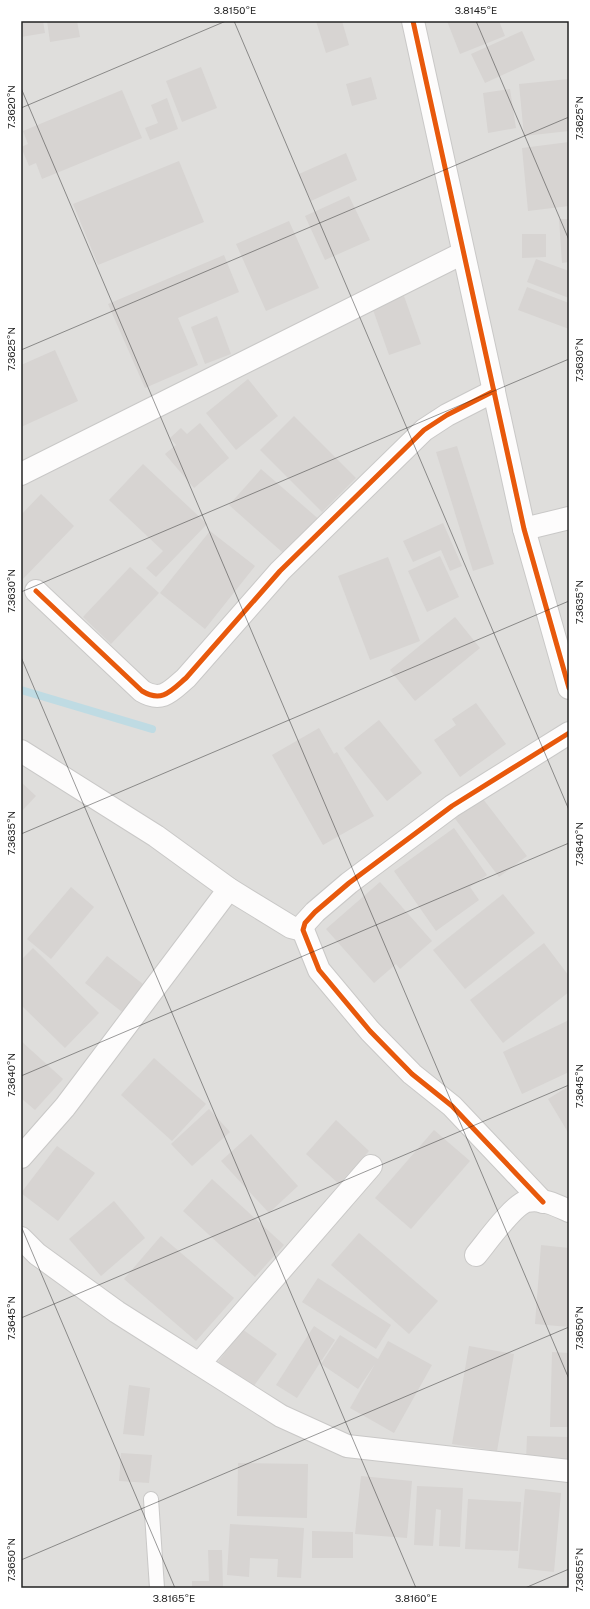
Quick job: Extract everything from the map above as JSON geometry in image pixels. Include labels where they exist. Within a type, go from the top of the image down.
[{"type":"street","points":[[413,21],[524,529],[569,688]]},
{"type":"street","points":[[21,474],[463,253]]},
{"type":"street","points":[[36,591],[142,690],[151,696],[160,696],[170,692],[186,678],[280,572],[424,430],[447,415],[494,391]]},
{"type":"street","points":[[524,529],[569,518]]},
{"type":"street","points":[[543,1202],[452,1106],[412,1074],[370,1031],[319,970],[303,930],[305,923],[315,912],[349,883],[452,806],[569,733]]},
{"type":"street","points":[[21,751],[156,836],[229,889],[291,927],[303,930]]},
{"type":"street","points":[[21,1157],[69,1101],[229,889]]},
{"type":"street","points":[[199,1364],[370,1166]]},
{"type":"street","points":[[476,1256],[517,1206],[528,1201],[549,1202],[569,1211]]},
{"type":"street","points":[[21,1238],[37,1254],[117,1312],[281,1416],[347,1446],[569,1471]]},
{"type":"lane","points":[[151,1499],[157,1588]]},
{"type":"shaded area","points":[[21,21],[569,21],[569,1588],[21,1588]]},
{"type":"building","points":[[21,21],[43,21],[45,33],[21,37]]},
{"type":"building","points":[[47,21],[77,21],[80,37],[50,42]]},
{"type":"building","points":[[316,21],[342,21],[349,45],[326,53]]},
{"type":"building","points":[[447,21],[499,21],[505,36],[460,54]]},
{"type":"building","points":[[522,31],[535,60],[485,83],[471,54]]},
{"type":"building","points":[[201,67],[217,108],[182,122],[166,81]]},
{"type":"building","points":[[371,77],[377,99],[352,106],[346,84]]},
{"type":"building","points":[[569,79],[569,131],[524,136],[519,84]]},
{"type":"building","points":[[510,89],[516,128],[488,133],[483,93]]},
{"type":"building","points":[[122,90],[142,138],[42,179],[36,163],[29,166],[21,147],[28,144],[23,131]]},
{"type":"building","points":[[167,98],[178,129],[150,140],[145,128],[158,123],[151,105]]},
{"type":"building","points":[[569,142],[569,206],[528,211],[522,148]]},
{"type":"building","points":[[346,153],[357,180],[311,201],[299,174]]},
{"type":"building","points":[[179,161],[204,222],[98,265],[73,204]]},
{"type":"building","points":[[349,196],[370,240],[325,260],[305,216]]},
{"type":"building","points":[[559,219],[569,219],[569,262],[562,263]]},
{"type":"building","points":[[289,221],[319,288],[266,311],[236,244]]},
{"type":"building","points":[[522,234],[546,234],[546,257],[522,258]]},
{"type":"building","points":[[224,255],[239,292],[178,318],[198,365],[145,388],[108,304]]},
{"type":"building","points":[[536,259],[569,271],[569,298],[527,282]]},
{"type":"building","points":[[527,287],[569,303],[569,329],[518,310]]},
{"type":"building","points":[[404,296],[421,344],[389,355],[372,307]]},
{"type":"building","points":[[217,316],[231,354],[205,364],[191,327]]},
{"type":"building","points":[[55,350],[78,401],[21,427],[21,365]]},
{"type":"building","points":[[248,379],[278,416],[236,450],[206,413]]},
{"type":"building","points":[[294,416],[356,478],[322,512],[260,450]]},
{"type":"building","points":[[200,423],[229,458],[194,488],[165,454],[176,445],[170,438],[181,428],[187,434]]},
{"type":"building","points":[[457,446],[494,564],[473,571],[436,452]]},
{"type":"building","points":[[143,464],[207,524],[156,577],[146,568],[163,551],[109,500]]},
{"type":"building","points":[[261,469],[322,522],[290,559],[229,505]]},
{"type":"building","points":[[41,494],[74,526],[21,581],[21,515]]},
{"type":"building","points":[[443,523],[462,566],[450,571],[441,550],[413,562],[403,541]]},
{"type":"building","points":[[210,531],[255,566],[205,629],[160,593]]},
{"type":"building","points":[[440,556],[459,597],[427,612],[408,571]]},
{"type":"building","points":[[388,557],[420,641],[370,660],[338,576]]},
{"type":"building","points":[[130,567],[159,593],[111,644],[83,617]]},
{"type":"building","points":[[455,617],[480,648],[415,701],[390,670]]},
{"type":"building","points":[[476,703],[506,744],[460,777],[434,740],[456,725],[452,719]]},
{"type":"building","points":[[379,720],[422,773],[387,801],[344,748]]},
{"type":"building","points":[[319,728],[334,754],[337,752],[374,816],[323,845],[272,755]]},
{"type":"building","points":[[21,782],[36,796],[21,812]]},
{"type":"building","points":[[480,795],[527,856],[499,877],[453,816]]},
{"type":"building","points":[[454,828],[487,875],[470,887],[479,900],[436,931],[394,871]]},
{"type":"building","points":[[380,882],[432,941],[400,969],[396,964],[374,983],[326,929]]},
{"type":"building","points":[[71,887],[94,907],[51,959],[27,939]]},
{"type":"building","points":[[503,894],[535,933],[465,989],[433,950]]},
{"type":"building","points":[[544,943],[569,976],[569,992],[503,1043],[470,1000]]},
{"type":"building","points":[[33,948],[99,1013],[65,1048],[21,1005],[21,960]]},
{"type":"building","points":[[107,956],[148,988],[126,1015],[85,983]]},
{"type":"building","points":[[569,1020],[569,1072],[522,1094],[503,1052]]},
{"type":"building","points":[[21,1041],[63,1079],[35,1110],[21,1098]]},
{"type":"building","points":[[154,1058],[206,1104],[172,1141],[121,1095]]},
{"type":"building","points":[[569,1086],[569,1134],[548,1099]]},
{"type":"building","points":[[209,1109],[230,1132],[192,1166],[171,1144]]},
{"type":"building","points":[[336,1120],[369,1151],[339,1184],[306,1154]]},
{"type":"building","points":[[434,1130],[470,1161],[411,1229],[375,1198]]},
{"type":"building","points":[[251,1134],[298,1186],[269,1213],[221,1161]]},
{"type":"building","points":[[57,1146],[95,1173],[58,1221],[21,1193]]},
{"type":"building","points":[[212,1179],[284,1245],[255,1277],[183,1211]]},
{"type":"building","points":[[114,1201],[145,1238],[101,1276],[69,1239]]},
{"type":"building","points":[[359,1233],[438,1301],[409,1334],[331,1265]]},
{"type":"building","points":[[161,1236],[234,1298],[196,1341],[124,1279]]},
{"type":"building","points":[[541,1245],[569,1248],[569,1327],[535,1324]]},
{"type":"building","points":[[318,1278],[391,1325],[376,1349],[302,1302]]},
{"type":"building","points":[[314,1326],[335,1340],[297,1398],[276,1385]]},
{"type":"building","points":[[242,1329],[277,1354],[253,1387],[218,1362]]},
{"type":"building","points":[[340,1335],[378,1359],[388,1341],[432,1365],[394,1433],[350,1408],[375,1364],[358,1389],[321,1364]]},
{"type":"building","points":[[469,1346],[514,1354],[497,1451],[452,1444]]},
{"type":"building","points":[[552,1352],[569,1353],[569,1427],[550,1427]]},
{"type":"building","points":[[129,1385],[150,1388],[144,1436],[123,1434]]},
{"type":"building","points":[[527,1436],[569,1437],[569,1461],[526,1460]]},
{"type":"building","points":[[121,1453],[152,1455],[149,1483],[119,1481]]},
{"type":"building","points":[[238,1463],[308,1464],[307,1518],[237,1516]]},
{"type":"building","points":[[361,1476],[412,1481],[407,1538],[355,1534]]},
{"type":"building","points":[[417,1486],[463,1488],[460,1547],[439,1546],[441,1510],[436,1509],[433,1546],[414,1545]]},
{"type":"building","points":[[525,1489],[561,1493],[554,1572],[518,1568]]},
{"type":"building","points":[[468,1499],[521,1502],[518,1551],[465,1549]]},
{"type":"building","points":[[230,1524],[304,1528],[301,1578],[277,1577],[278,1559],[250,1558],[249,1577],[227,1575]]},
{"type":"building","points":[[312,1531],[353,1532],[353,1558],[312,1558]]},
{"type":"building","points":[[208,1550],[222,1550],[223,1588],[192,1588],[192,1581],[209,1581]]},
{"type":"waterway","points":[[21,690],[152,729]]},
{"type":"cycle path","points":[[413,21],[524,529],[569,688]]},
{"type":"cycle path","points":[[36,591],[142,691],[155,696],[166,694],[186,678],[280,571],[424,430],[447,415],[494,391]]},
{"type":"cycle path","points":[[543,1202],[452,1106],[412,1074],[370,1031],[319,970],[303,930],[305,923],[315,912],[349,883],[452,806],[569,733]]}]
